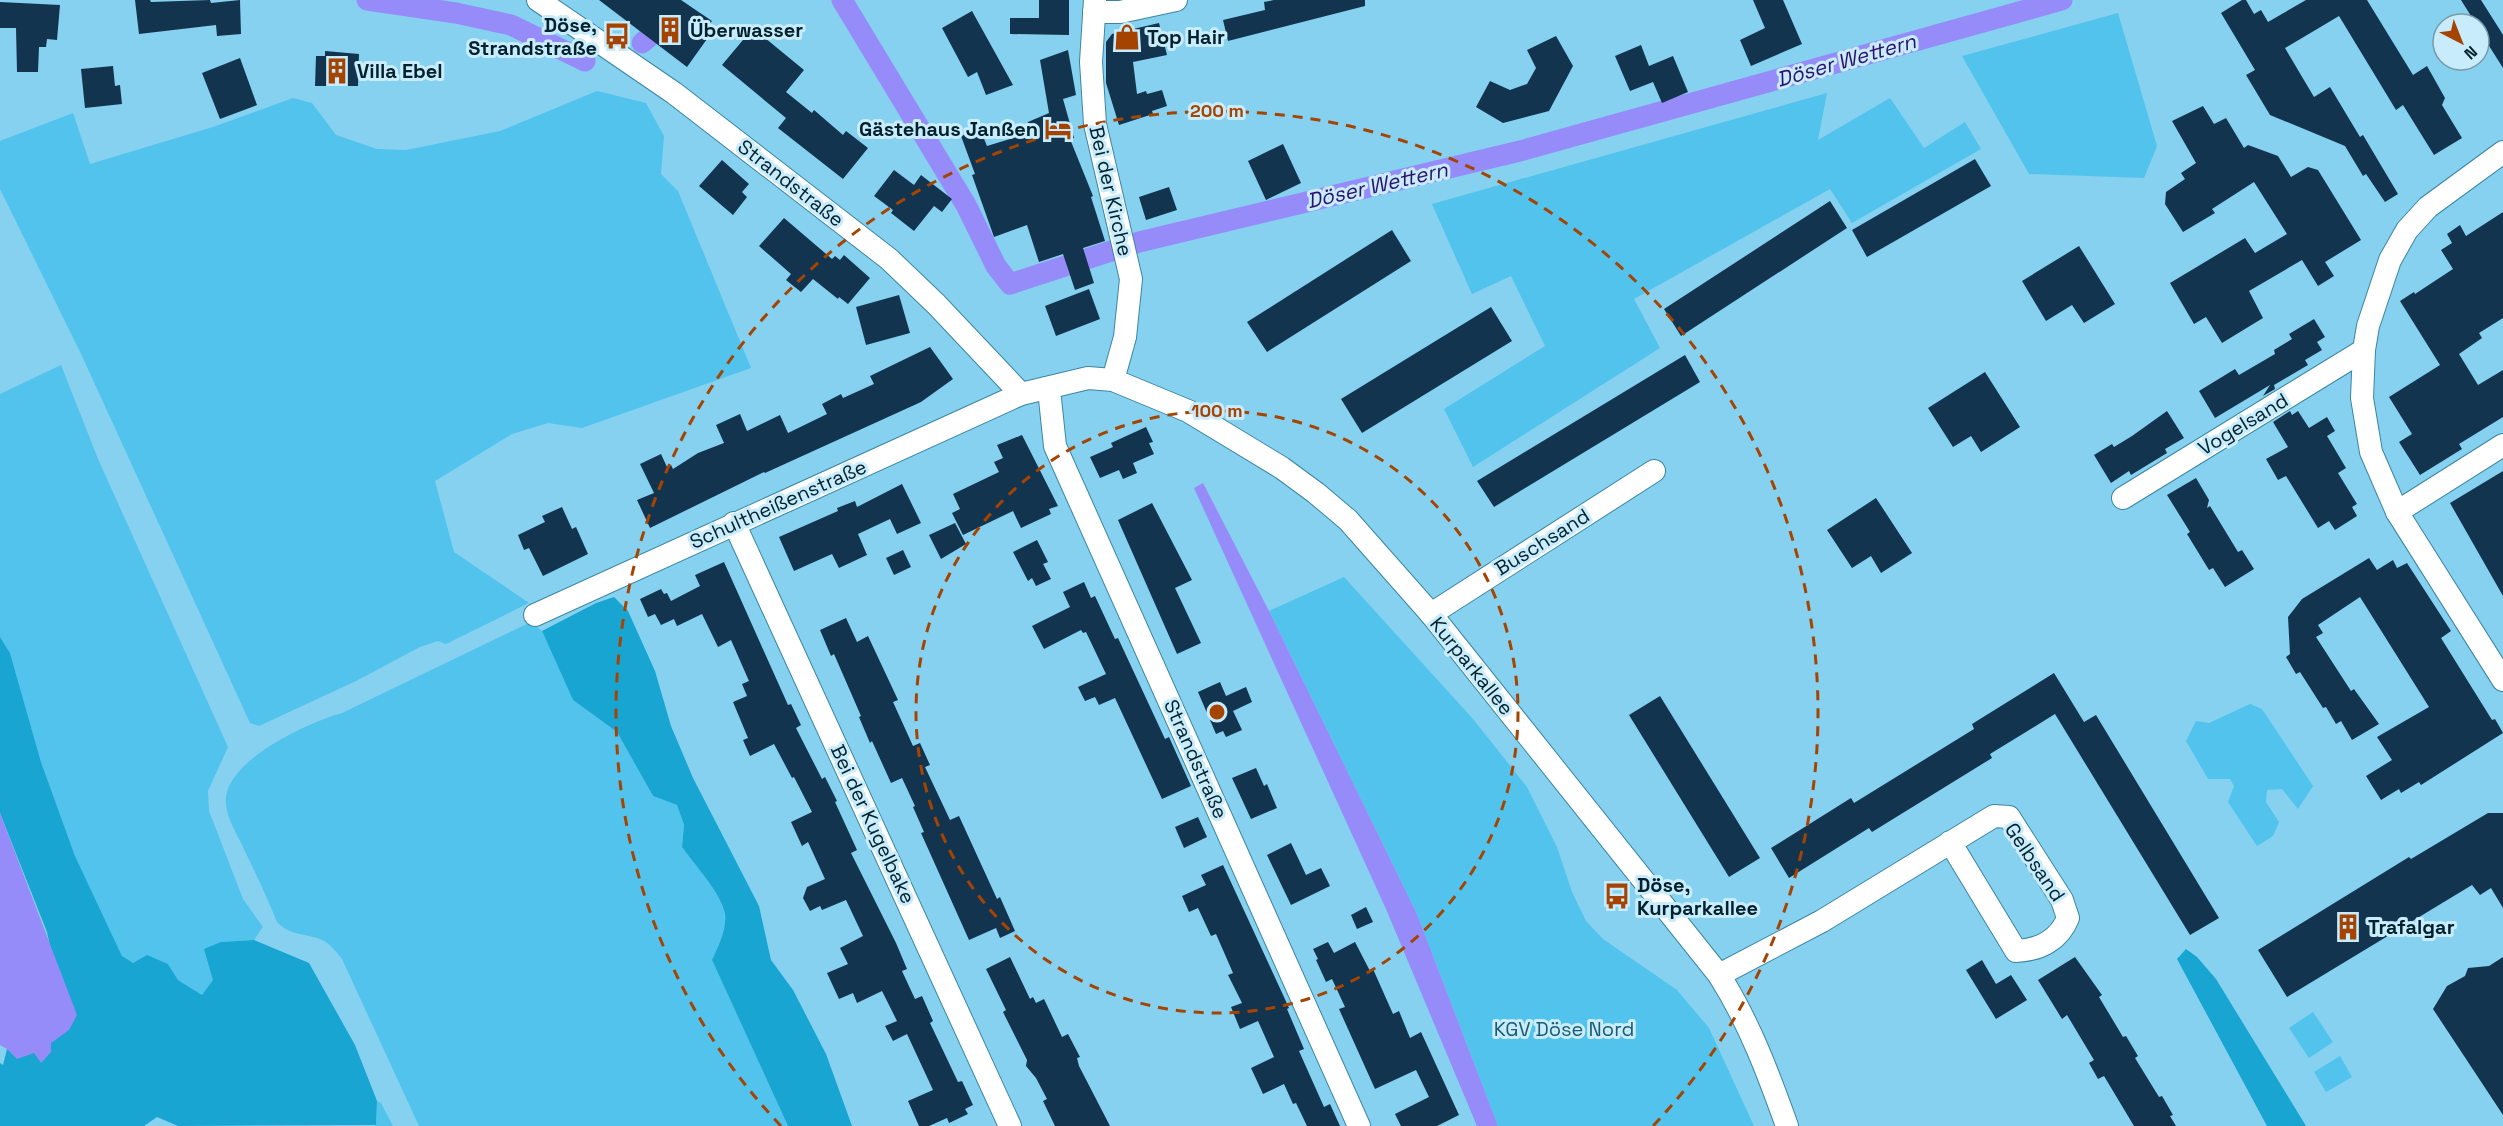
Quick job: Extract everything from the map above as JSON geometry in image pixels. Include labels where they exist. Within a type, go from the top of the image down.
[{"type":"street","name":"Strandstraße","points":[[538,0],[674,93],[889,259],[936,304],[1020,394]]},
{"type":"street","points":[[1094,6],[1120,12],[1176,0]]},
{"type":"street","name":"Bei der Kirche","points":[[1094,6],[1091,62],[1095,124],[1131,279],[1125,337],[1113,380]]},
{"type":"street","points":[[2503,152],[2428,207],[2407,230],[2390,260],[2368,326],[2364,350],[2362,398],[2371,452],[2397,512],[2503,680]]},
{"type":"street","name":"Vogelsand","points":[[2123,498],[2364,350]]},
{"type":"street","name":"Kurparkallee","points":[[1020,394],[1088,378],[1113,380],[1188,411],[1290,474],[1348,520],[1431,614],[1719,975],[1738,1005],[1760,1053],[1787,1126]]},
{"type":"street","name":"Strandstraße","points":[[1046,388],[1050,399],[1055,446],[1359,1126]]},
{"type":"street","name":"Schultheißenstraße","points":[[536,615],[1020,394]]},
{"type":"street","points":[[2397,512],[2503,445]]},
{"type":"street","name":"Buschsand","points":[[1431,614],[1654,471]]},
{"type":"street","name":"Bei der Kugelbake","points":[[734,523],[1010,1126]]},
{"type":"street","name":"Gelbsand","points":[[1719,975],[1822,921],[1950,842],[1994,816],[2009,817],[2062,900],[2068,918],[2062,931],[2034,950],[2016,951],[1950,842]]},
{"type":"green space","points":[[2118,13],[2157,146],[2144,178],[2029,174],[1962,56]]},
{"type":"green space","points":[[597,91],[646,103],[664,136],[661,174],[678,191],[751,368],[582,428],[548,423],[512,434],[435,481],[454,552],[529,603],[446,644],[438,641],[420,647],[356,681],[259,726],[250,723],[82,356],[0,189],[0,141],[73,113],[90,164],[213,127],[293,98],[312,103],[336,135],[377,149],[406,150],[500,131]]},
{"type":"green space","points":[[1827,93],[1818,140],[1890,98],[1924,148],[1965,122],[1981,149],[1852,223],[1830,189],[1634,299],[1660,348],[1473,467],[1444,409],[1545,346],[1511,276],[1472,294],[1432,204]]},
{"type":"green space","points":[[61,365],[98,459],[228,747],[208,791],[209,811],[243,899],[263,927],[254,940],[221,942],[214,980],[202,995],[178,980],[168,964],[133,964],[122,956],[75,856],[41,762],[10,653],[0,637],[0,394]]},
{"type":"green space","name":"KGV Döse Nord","points":[[1344,577],[1473,719],[1527,787],[1557,847],[1572,892],[1586,921],[1603,939],[1677,990],[1709,1028],[1754,1126],[1498,1126],[1417,914],[1269,611]]},
{"type":"green space","points":[[531,622],[542,631],[573,700],[617,732],[653,796],[677,805],[684,825],[682,847],[713,888],[725,915],[723,932],[712,960],[788,1126],[419,1126],[342,959],[325,941],[291,931],[277,922],[228,815],[226,804],[228,788],[237,773],[252,759],[289,735],[342,713]]},
{"type":"green space","points":[[2250,704],[2262,709],[2313,786],[2298,809],[2282,789],[2267,790],[2266,802],[2279,822],[2273,836],[2257,846],[2228,802],[2234,786],[2230,779],[2208,779],[2186,741],[2196,721],[2209,723]]},
{"type":"green space","points":[[2313,1012],[2333,1042],[2309,1058],[2289,1028]]},
{"type":"green space","points":[[2340,1056],[2352,1077],[2326,1092],[2314,1072]]},
{"type":"green space","points":[[377,1101],[381,1103],[393,1126],[374,1126],[376,1125]]},
{"type":"shaded area","points":[[1203,483],[1269,611],[1417,914],[1498,1126],[1477,1126],[1386,909],[1194,488]]},
{"type":"shaded area","points":[[614,597],[628,611],[655,671],[671,726],[693,778],[759,906],[771,960],[793,990],[826,1054],[852,1126],[788,1126],[712,960],[723,932],[725,914],[713,888],[682,847],[684,825],[677,805],[653,796],[617,732],[573,700],[542,631],[596,603]]},
{"type":"shaded area","points":[[0,637],[10,653],[41,762],[75,856],[122,956],[133,963],[147,955],[168,964],[178,980],[202,995],[213,980],[204,949],[221,942],[254,940],[309,963],[355,1045],[377,1101],[376,1125],[178,1126],[157,1117],[144,1126],[0,1126],[0,1063],[3,1065],[7,1049],[50,1043],[68,1030],[47,932],[0,813]]},
{"type":"shaded area","points":[[0,813],[77,1015],[69,1030],[51,1043],[51,1052],[41,1063],[34,1053],[17,1059],[0,1045]]},
{"type":"shaded area","points":[[2186,949],[2197,957],[2216,979],[2306,1126],[2267,1126],[2177,959]]},
{"type":"building","points":[[135,0],[150,0],[151,2],[210,0],[211,3],[240,0],[241,34],[217,36],[216,25],[139,34]]},
{"type":"building","name":"Überwasser","points":[[599,0],[681,0],[712,21],[701,34],[707,39],[687,67]]},
{"type":"building","points":[[1039,0],[1069,0],[1069,35],[1010,34],[1010,18],[1039,18]]},
{"type":"building","points":[[1274,0],[1365,0],[1365,6],[1228,41],[1223,20],[1265,10],[1264,2]]},
{"type":"building","points":[[1753,0],[1783,0],[1802,44],[1751,66],[1740,40],[1765,28]]},
{"type":"building","points":[[2242,0],[2246,0],[2254,14],[2261,10],[2268,22],[2306,0],[2367,0],[2413,75],[2427,66],[2445,98],[2442,105],[2462,138],[2434,155],[2403,105],[2396,110],[2339,16],[2285,48],[2314,97],[2330,87],[2360,137],[2363,135],[2398,194],[2385,202],[2366,174],[2363,176],[2345,146],[2270,115],[2246,75],[2255,70],[2221,13]]},
{"type":"building","points":[[2461,0],[2481,0],[2489,12],[2468,12]]},
{"type":"building","points":[[0,2],[60,5],[57,40],[47,39],[46,47],[39,47],[38,72],[17,72],[16,28],[0,28]]},
{"type":"building","points":[[972,11],[1013,85],[986,95],[977,72],[968,77],[942,28]]},
{"type":"building","points":[[2491,16],[2503,35],[2503,68],[2491,49]]},
{"type":"building","points":[[1159,23],[1167,55],[1133,62],[1137,94],[1162,90],[1167,106],[1152,111],[1153,114],[1119,125],[1106,83],[1106,42],[1112,34]]},
{"type":"building","points":[[753,28],[804,70],[786,92],[812,113],[814,110],[843,135],[846,131],[868,148],[843,179],[778,128],[786,118],[722,65]]},
{"type":"building","points":[[1556,36],[1573,66],[1549,111],[1503,123],[1476,107],[1490,81],[1510,90],[1527,84],[1536,68],[1527,50]]},
{"type":"building","points":[[1641,45],[1649,66],[1673,56],[1688,92],[1662,103],[1653,82],[1630,91],[1615,56]]},
{"type":"building","points":[[1068,50],[1076,95],[1063,99],[1074,138],[1070,139],[1093,196],[1091,197],[1105,241],[1083,248],[1094,283],[1075,290],[1063,254],[1039,262],[1027,225],[994,237],[961,136],[980,129],[987,146],[1023,135],[1028,122],[1049,113],[1040,60]]},
{"type":"building","name":"Villa Ebel","points":[[325,51],[359,54],[358,86],[315,86],[316,56],[325,56]]},
{"type":"building","points":[[240,58],[257,105],[220,119],[202,73]]},
{"type":"building","points":[[113,66],[115,86],[120,85],[122,104],[85,108],[81,69]]},
{"type":"building","points":[[2203,106],[2214,124],[2226,118],[2244,148],[2248,145],[2278,156],[2291,177],[2308,167],[2318,170],[2361,240],[2325,262],[2334,276],[2318,286],[2302,260],[2249,291],[2263,318],[2222,343],[2206,317],[2194,324],[2170,283],[2245,238],[2255,253],[2287,234],[2254,182],[2212,209],[2215,213],[2183,232],[2165,204],[2166,192],[2185,179],[2181,173],[2196,163],[2172,121]]},
{"type":"building","points":[[1283,144],[1301,183],[1266,200],[1248,161]]},
{"type":"building","points":[[1975,159],[1991,186],[1867,257],[1852,230]]},
{"type":"building","points":[[722,160],[749,184],[742,192],[747,197],[733,215],[699,186]]},
{"type":"building","points":[[894,170],[914,185],[921,175],[952,199],[942,212],[934,206],[914,231],[891,213],[893,210],[874,196]]},
{"type":"building","points":[[1169,187],[1177,210],[1146,220],[1139,197]]},
{"type":"building","points":[[1830,201],[1847,228],[1681,336],[1664,309]]},
{"type":"building","points":[[2503,212],[2503,318],[2479,333],[2482,338],[2459,354],[2478,385],[2503,370],[2503,417],[2459,444],[2462,449],[2420,475],[2399,442],[2412,434],[2389,397],[2440,365],[2400,301],[2453,269],[2441,250],[2452,243],[2447,234],[2460,225],[2466,236]]},
{"type":"building","points":[[784,218],[832,259],[835,256],[840,260],[844,255],[870,278],[848,304],[813,279],[801,292],[786,280],[791,274],[759,246]]},
{"type":"building","points":[[1392,230],[1411,261],[1267,352],[1247,322]]},
{"type":"building","points":[[2079,246],[2115,304],[2084,323],[2072,305],[2046,321],[2022,281]]},
{"type":"building","points":[[1089,289],[1100,319],[1056,336],[1045,306]]},
{"type":"building","points":[[899,295],[910,333],[866,345],[856,307]]},
{"type":"building","points":[[1491,307],[1512,341],[1362,433],[1341,399]]},
{"type":"building","points":[[2314,319],[2325,337],[2317,342],[2322,350],[2305,360],[2308,365],[2274,385],[2275,389],[2263,396],[2270,385],[2215,418],[2199,391],[2235,369],[2239,375],[2275,354],[2274,350],[2292,339],[2289,334]]},
{"type":"building","points":[[930,347],[953,379],[921,402],[764,472],[650,528],[637,500],[654,493],[640,464],[661,454],[667,467],[671,465],[673,469],[698,453],[724,443],[716,425],[740,414],[747,431],[780,415],[788,433],[827,414],[822,404],[841,394],[843,398],[874,384],[870,376]]},
{"type":"building","points":[[1685,355],[1700,382],[1494,507],[1477,481]]},
{"type":"building","points":[[1985,372],[2020,427],[1981,452],[1971,436],[1953,447],[1928,408]]},
{"type":"building","points":[[2167,411],[2184,438],[2165,449],[2167,453],[2131,475],[2129,471],[2111,483],[2094,455],[2112,444],[2114,447]]},
{"type":"building","points":[[2290,411],[2292,415],[2298,411],[2309,428],[2327,417],[2335,431],[2327,436],[2346,468],[2338,473],[2357,504],[2352,507],[2357,516],[2335,530],[2329,521],[2318,528],[2286,476],[2278,480],[2266,459],[2288,447],[2273,422]]},
{"type":"building","points":[[1146,427],[1153,442],[1149,443],[1154,454],[1133,463],[1137,473],[1123,479],[1119,470],[1100,478],[1090,457],[1113,447],[1111,443]]},
{"type":"building","points":[[1022,435],[1058,506],[1049,509],[1051,514],[1021,528],[1013,511],[963,535],[952,513],[960,509],[953,494],[999,472],[994,462],[1003,458],[997,445]]},
{"type":"building","points":[[2503,471],[2503,596],[2450,503]]},
{"type":"building","points":[[2196,478],[2209,500],[2207,508],[2210,506],[2238,552],[2242,550],[2254,569],[2225,587],[2213,568],[2209,570],[2187,534],[2190,532],[2167,495]]},
{"type":"building","points":[[902,484],[921,523],[897,534],[890,519],[858,534],[867,555],[839,568],[832,554],[794,571],[779,537],[838,511],[837,508],[855,501],[857,507]]},
{"type":"building","points":[[1876,498],[1912,553],[1881,573],[1871,556],[1852,568],[1827,530]]},
{"type":"building","points":[[1152,503],[1192,580],[1175,588],[1201,643],[1177,654],[1118,520]]},
{"type":"building","points":[[562,507],[572,529],[576,527],[588,554],[543,576],[529,548],[524,550],[518,535],[545,522],[542,516]]},
{"type":"building","points":[[955,523],[966,544],[941,559],[929,535]]},
{"type":"building","points":[[1037,540],[1048,562],[1043,564],[1051,579],[1036,586],[1032,578],[1028,581],[1013,552]]},
{"type":"building","points":[[903,550],[911,567],[894,575],[886,558]]},
{"type":"building","points":[[2369,558],[2377,570],[2393,560],[2397,568],[2407,563],[2451,631],[2441,638],[2492,720],[2495,719],[2503,733],[2421,785],[2419,782],[2401,793],[2399,789],[2381,800],[2366,776],[2392,760],[2377,737],[2429,707],[2360,597],[2318,625],[2323,633],[2316,637],[2351,691],[2354,689],[2379,724],[2352,740],[2341,721],[2336,724],[2300,672],[2296,674],[2286,657],[2290,654],[2288,617],[2302,599]]},
{"type":"building","points":[[724,562],[788,705],[791,704],[801,725],[796,728],[822,779],[825,777],[837,801],[835,802],[857,850],[851,853],[896,943],[907,969],[902,971],[915,999],[922,996],[933,1021],[930,1023],[958,1082],[962,1081],[973,1105],[965,1109],[968,1114],[949,1123],[947,1118],[929,1126],[919,1126],[908,1101],[933,1090],[907,1034],[893,1041],[885,1026],[897,1021],[882,991],[857,1003],[853,993],[839,999],[827,973],[848,964],[840,948],[863,936],[846,900],[822,910],[820,906],[810,911],[803,898],[807,887],[825,879],[808,842],[802,846],[791,822],[812,812],[774,744],[750,756],[743,740],[748,738],[733,702],[747,696],[742,684],[749,681],[731,640],[718,647],[702,614],[677,626],[674,619],[661,625],[655,614],[648,617],[640,599],[661,589],[664,594],[667,593],[671,601],[700,586],[695,575]]},
{"type":"building","points":[[1084,582],[1091,598],[1095,596],[1115,639],[1118,638],[1165,739],[1169,737],[1191,786],[1162,799],[1115,698],[1099,705],[1095,697],[1085,701],[1078,687],[1106,674],[1086,632],[1083,633],[1081,630],[1044,649],[1032,626],[1070,607],[1063,592]]},
{"type":"building","points":[[846,618],[857,642],[868,636],[898,700],[893,702],[913,746],[920,743],[930,765],[925,767],[950,820],[959,816],[997,899],[1000,897],[1015,931],[1000,938],[996,928],[969,940],[921,833],[924,832],[902,778],[891,783],[872,741],[870,743],[834,654],[831,656],[820,630]]},
{"type":"building","points":[[2054,673],[2084,722],[2096,715],[2219,918],[2190,935],[2055,714],[1990,754],[1992,758],[1872,832],[1869,828],[1789,878],[1771,848],[1851,798],[1854,803],[1974,729],[1972,724]]},
{"type":"building","points":[[1220,682],[1226,696],[1246,687],[1252,702],[1233,711],[1242,730],[1226,737],[1223,731],[1216,734],[1198,692]]},
{"type":"building","points":[[1660,696],[1760,858],[1729,877],[1629,715]]},
{"type":"building","points":[[1256,768],[1264,786],[1267,784],[1277,808],[1251,819],[1232,778]]},
{"type":"building","name":"Trafalgar","points":[[2488,813],[2503,813],[2503,908],[2491,888],[2480,895],[2472,885],[2287,997],[2258,950],[2409,857],[2411,859]]},
{"type":"building","points":[[1198,817],[1207,837],[1184,848],[1175,827]]},
{"type":"building","points":[[1291,843],[1306,875],[1321,868],[1330,886],[1291,905],[1267,855]]},
{"type":"building","points":[[1223,865],[1289,1008],[1287,1009],[1304,1049],[1299,1051],[1324,1107],[1330,1104],[1340,1126],[1307,1126],[1284,1084],[1263,1094],[1251,1068],[1274,1057],[1258,1021],[1240,1029],[1231,1007],[1242,1003],[1228,975],[1233,973],[1216,934],[1211,936],[1198,908],[1189,912],[1182,896],[1206,885],[1201,875]]},
{"type":"building","points":[[1366,907],[1373,922],[1357,929],[1351,915]]},
{"type":"building","points":[[1328,942],[1334,953],[1355,942],[1370,971],[1373,969],[1393,1014],[1399,1011],[1410,1038],[1421,1032],[1459,1115],[1437,1126],[1401,1126],[1395,1114],[1429,1097],[1416,1070],[1375,1089],[1339,1009],[1345,1007],[1332,979],[1326,982],[1316,960],[1318,959],[1313,949]]},
{"type":"building","points":[[1010,957],[1030,999],[1033,997],[1036,1003],[1044,999],[1062,1037],[1068,1034],[1080,1057],[1077,1058],[1079,1066],[1110,1126],[1055,1126],[1043,1101],[1047,1099],[1036,1078],[1026,1066],[1027,1060],[1003,1012],[1006,1010],[986,969]]},
{"type":"building","points":[[2075,957],[2102,995],[2099,997],[2123,1037],[2126,1036],[2138,1056],[2135,1058],[2159,1097],[2162,1096],[2173,1115],[2170,1116],[2176,1126],[2134,1126],[2104,1076],[2098,1079],[2089,1063],[2094,1060],[2067,1015],[2062,1019],[2038,980]]},
{"type":"building","points":[[2503,957],[2503,1115],[2433,1009],[2447,986],[2465,976],[2468,968],[2489,966]]},
{"type":"building","points":[[1982,960],[1996,984],[2011,975],[2027,1000],[1996,1019],[1966,970]]},
{"type":"waterway","name":"Döser Wettern","points":[[367,0],[456,13],[511,25],[585,61]]},
{"type":"waterway","name":"Döser Wettern","points":[[842,0],[966,205],[996,266],[1010,284],[1139,242],[1520,151],[2062,0]]},
{"type":"waterway","name":"Döser Wettern","points":[[642,43],[648,38]]},
{"type":"place","name":"Überwasser","points":[[670,30]]},
{"type":"place","name":"Döse, Strandstraße","points":[[617,36]]},
{"type":"place","name":"Top Hair","points":[[1127,37]]},
{"type":"place","name":"Villa Ebel","points":[[337,71]]},
{"type":"place","name":"Gästehaus Janßen","points":[[1058,129]]},
{"type":"place","name":"Döse, Kurparkallee","points":[[1617,896]]},
{"type":"place","name":"Trafalgar","points":[[2348,927]]}]
